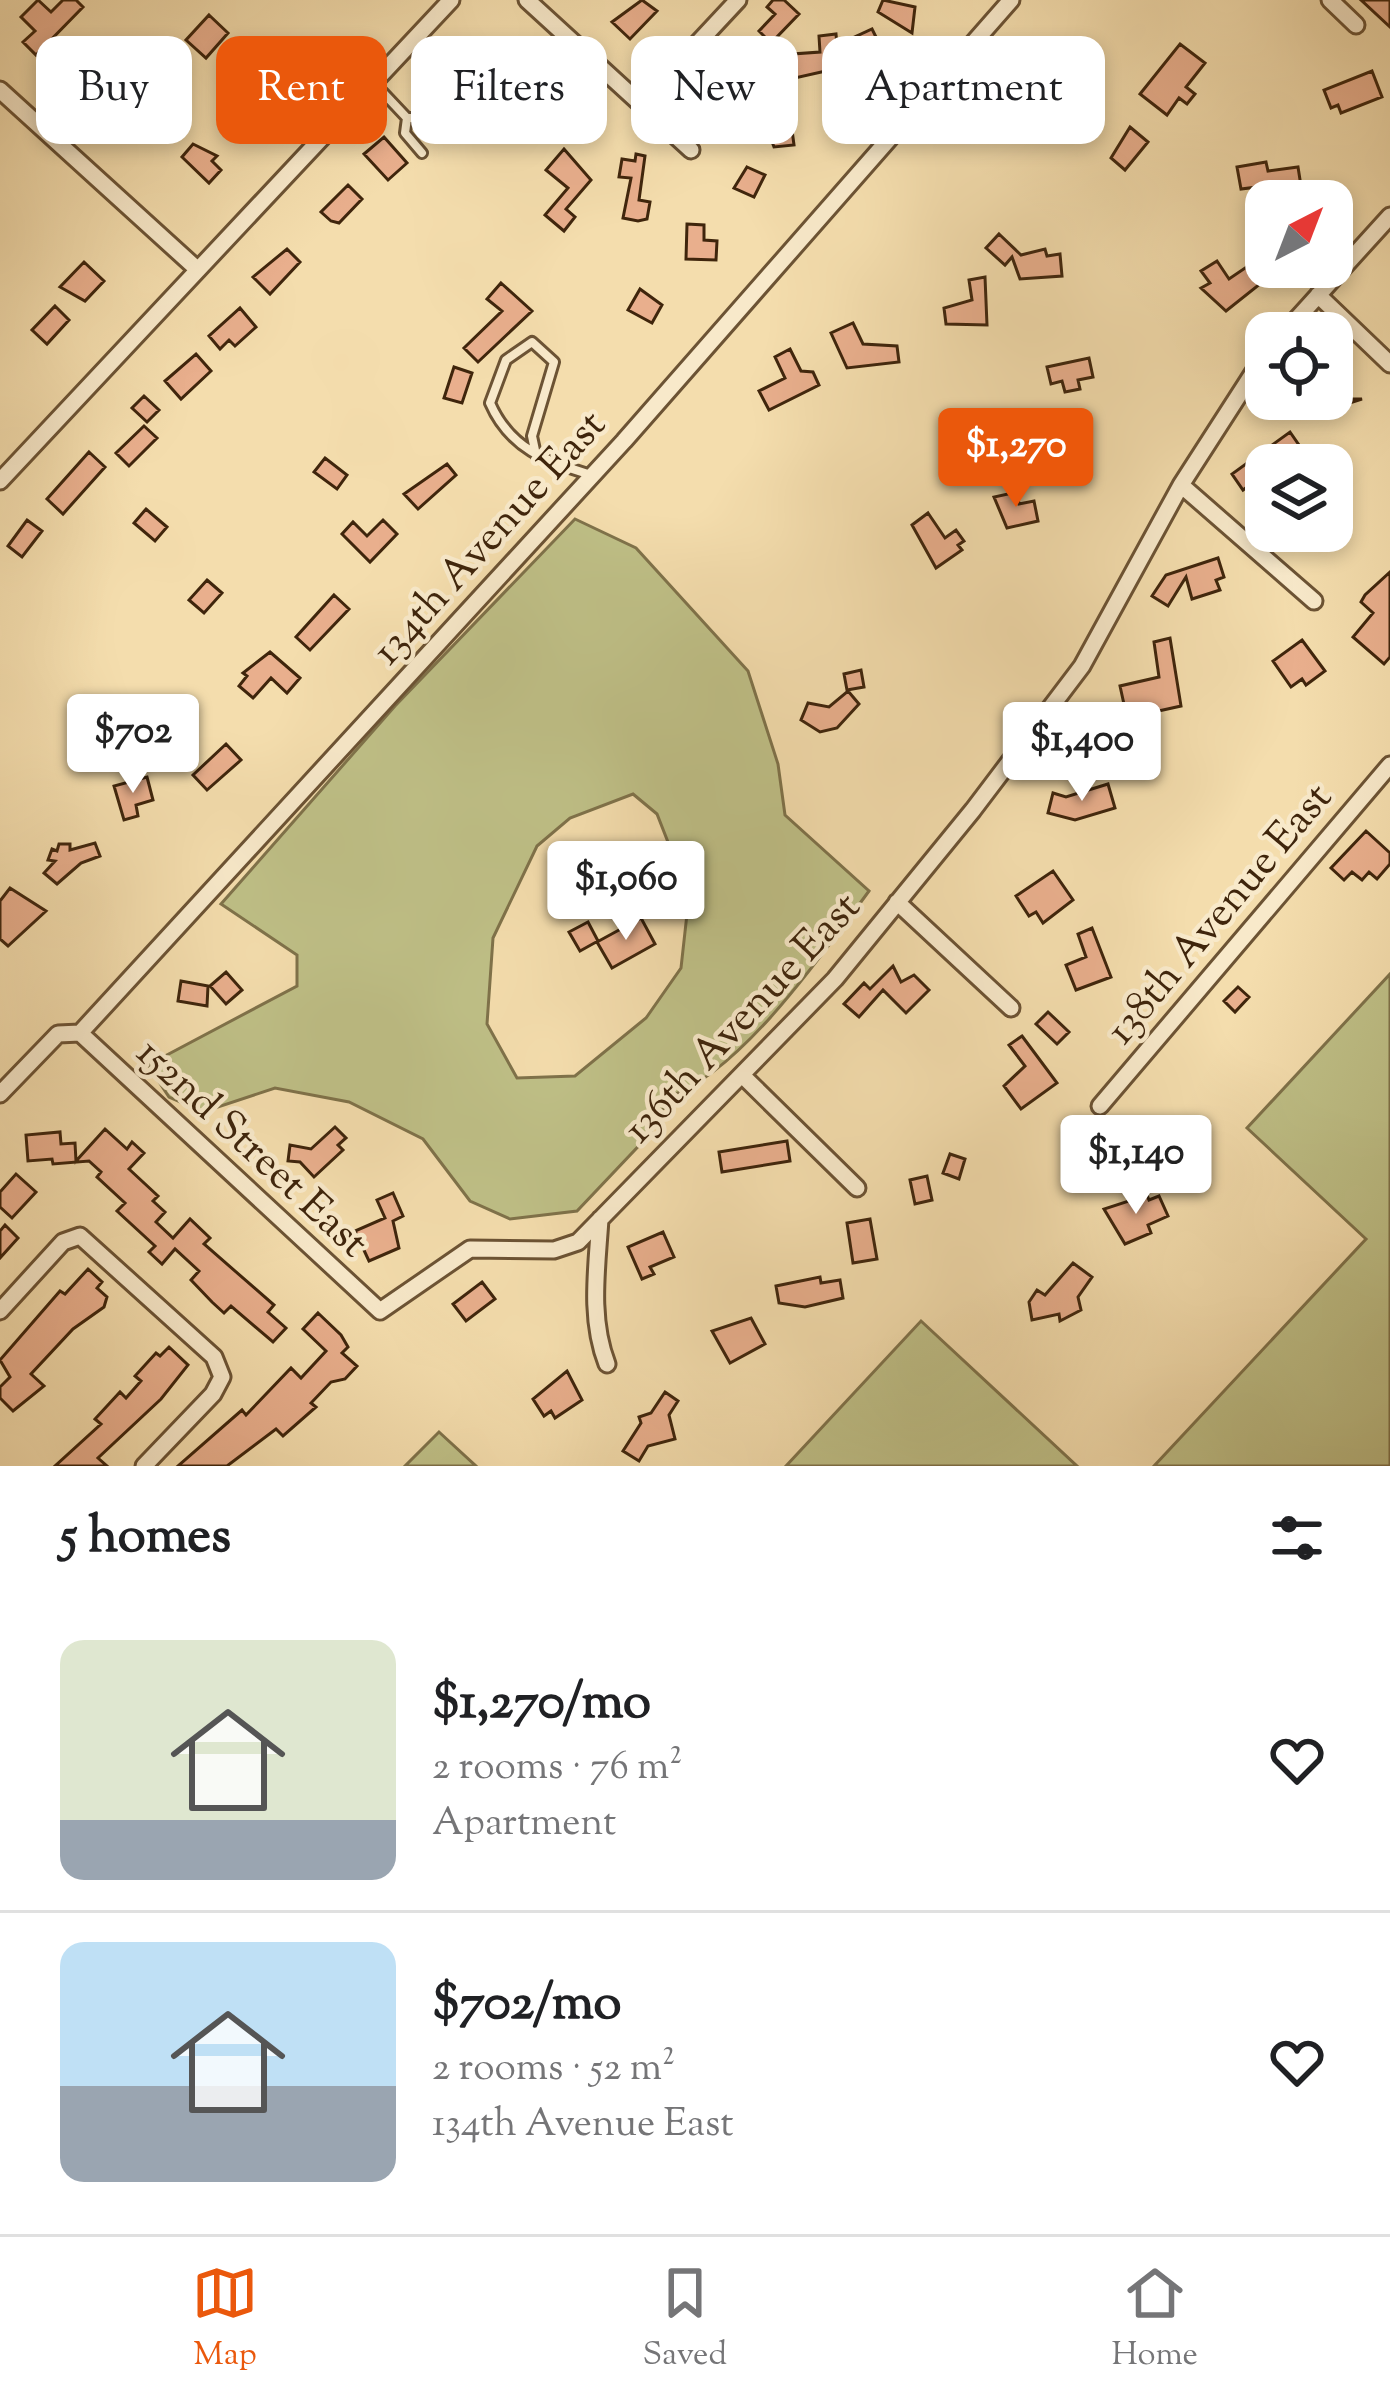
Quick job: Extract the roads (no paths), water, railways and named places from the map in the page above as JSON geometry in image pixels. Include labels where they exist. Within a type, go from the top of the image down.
[{"type":"street","points":[[387,68],[451,0]]},
{"type":"street","points":[[527,0],[631,95]]},
{"type":"street","points":[[704,36],[738,0]]},
{"type":"street","name":"134th Avenue East","points":[[0,1094],[58,1034],[80,1033],[592,476],[1011,0]]},
{"type":"street","points":[[1330,0],[1356,25]]},
{"type":"street","points":[[0,90],[198,270]]},
{"type":"street","points":[[0,481],[316,144]]},
{"type":"street","points":[[684,144],[691,150]]},
{"type":"street","points":[[1303,312],[1390,216]]},
{"type":"street","points":[[1318,295],[1390,364]]},
{"type":"street","name":"136th Avenue East","points":[[380,1311],[470,1249],[565,1249],[835,979],[1082,666],[1181,485],[1245,386]]},
{"type":"street","points":[[1181,485],[1314,601]]},
{"type":"street","name":"138th Avenue East","points":[[1100,1106],[1390,765]]},
{"type":"street","points":[[897,902],[1010,1008]]},
{"type":"street","name":"152nd Street East","points":[[80,1033],[380,1311]]},
{"type":"street","points":[[743,1076],[856,1188]]},
{"type":"street","points":[[600,1219],[595,1302],[597,1338],[607,1364]]},
{"type":"street","points":[[0,1311],[73,1236],[92,1242],[214,1357],[221,1379],[213,1394],[144,1466]]},
{"type":"lane","points":[[387,96],[411,118]]},
{"type":"lane","points":[[407,118],[405,133],[422,153]]},
{"type":"lane","points":[[536,455],[532,436],[554,362],[532,342],[506,360],[490,403],[500,425],[536,455],[592,476]]}]
